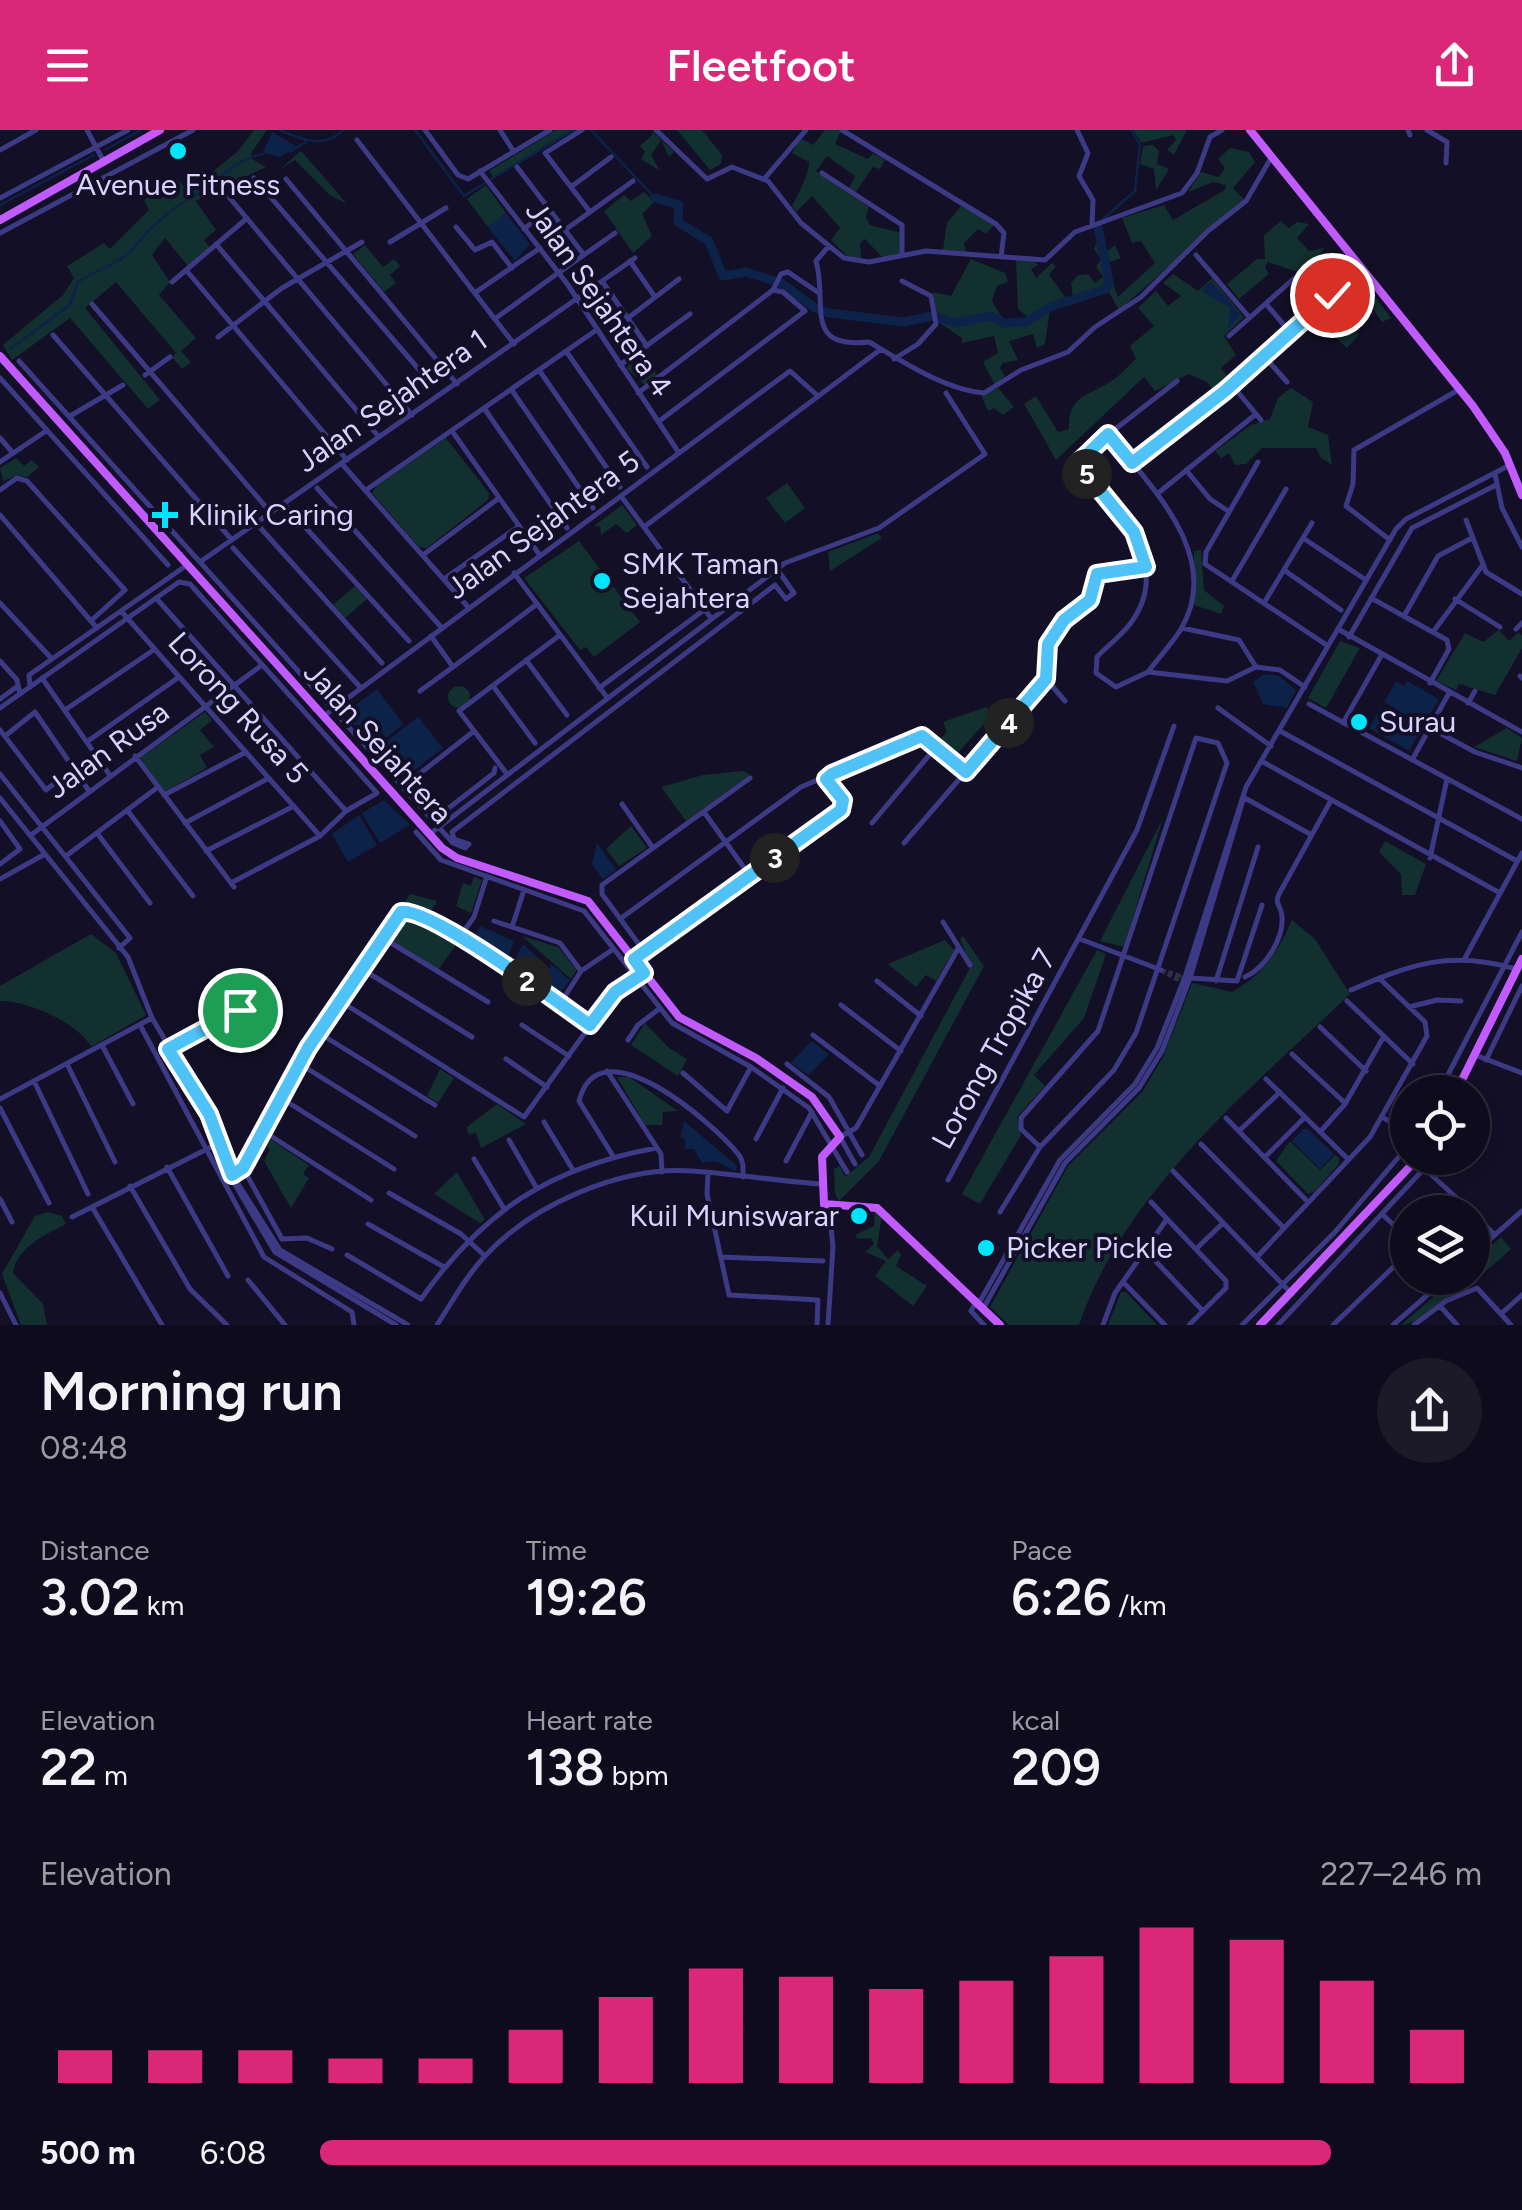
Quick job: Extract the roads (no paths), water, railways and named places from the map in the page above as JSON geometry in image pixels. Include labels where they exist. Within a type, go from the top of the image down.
[{"type":"main road","points":[[0,220],[160,130]]},
{"type":"main road","points":[[1250,130],[1273,164],[1460,389],[1510,466],[1522,495]]},
{"type":"main road","name":"Jalan Sejahtera","points":[[0,358],[448,853],[488,872],[588,901],[688,1024],[756,1058],[812,1097],[840,1138]]},
{"type":"main road","points":[[1464,1075],[1522,959]]},
{"type":"main road","points":[[840,1138],[830,1144],[822,1157],[823,1201],[829,1207],[877,1208],[1000,1325]]},
{"type":"main road","points":[[1260,1325],[1288,1289],[1401,1175]]},
{"type":"street","points":[[0,150],[36,130]]},
{"type":"street","points":[[87,130],[104,162]]},
{"type":"street","points":[[0,198],[128,130]]},
{"type":"street","points":[[0,233],[193,130]]},
{"type":"street","points":[[425,130],[458,176],[468,179],[550,130]]},
{"type":"street","points":[[500,130],[514,152]]},
{"type":"street","points":[[582,130],[546,153],[590,212]]},
{"type":"street","points":[[656,130],[707,179],[732,167],[765,178],[828,247],[844,258],[863,262],[926,251],[1045,260],[1074,232],[1182,194],[1197,173],[1210,138],[1222,130]]},
{"type":"street","points":[[790,130],[800,138]]},
{"type":"street","points":[[765,178],[806,130]]},
{"type":"street","points":[[842,130],[996,224],[1004,234],[1001,258]]},
{"type":"street","points":[[1077,130],[1088,153],[1078,176],[1093,200],[1092,226]]},
{"type":"street","points":[[1427,130],[1447,142],[1446,163]]},
{"type":"street","points":[[150,136],[156,148]]},
{"type":"street","points":[[357,140],[514,344]]},
{"type":"street","points":[[571,186],[611,157]]},
{"type":"street","points":[[828,247],[817,258],[824,330],[840,343],[869,342],[894,359],[960,388],[984,393],[1021,370],[1068,352],[1169,273],[1208,231],[1246,201],[1273,164]]},
{"type":"street","points":[[516,168],[584,255]]},
{"type":"street","name":"Jalan Sejahtera 4","points":[[480,172],[560,272],[595,331],[679,453]]},
{"type":"street","points":[[822,173],[902,225],[902,255]]},
{"type":"street","points":[[254,178],[428,380],[429,389]]},
{"type":"street","points":[[286,178],[457,384]]},
{"type":"street","points":[[565,230],[633,181]]},
{"type":"street","points":[[229,196],[412,415]]},
{"type":"street","points":[[390,242],[446,208]]},
{"type":"street","points":[[524,228],[549,210]]},
{"type":"street","points":[[172,282],[247,218]]},
{"type":"street","points":[[456,226],[474,250],[492,242],[512,268]]},
{"type":"street","points":[[495,318],[615,233]]},
{"type":"street","points":[[218,337],[298,279],[362,242]]},
{"type":"street","points":[[216,244],[380,437]]},
{"type":"street","points":[[475,293],[540,248]]},
{"type":"street","points":[[1196,255],[1250,318]]},
{"type":"street","name":"Jalan Sejahtera 1","points":[[200,562],[232,544],[256,523],[633,260],[655,298]]},
{"type":"street","points":[[186,270],[366,490],[468,607]]},
{"type":"street","points":[[1132,463],[1232,385],[1360,271]]},
{"type":"street","points":[[638,393],[732,325],[773,290],[781,274],[788,272],[819,293]]},
{"type":"street","points":[[1229,336],[1299,274]]},
{"type":"street","points":[[628,318],[679,279]]},
{"type":"street","points":[[602,281],[647,346]]},
{"type":"street","points":[[894,359],[918,344],[936,324],[930,296],[902,281]]},
{"type":"street","points":[[658,422],[805,310],[783,292],[773,290]]},
{"type":"street","points":[[92,304],[271,513]]},
{"type":"street","points":[[1266,304],[1290,332]]},
{"type":"street","points":[[619,366],[690,314]]},
{"type":"street","points":[[366,490],[595,331]]},
{"type":"street","points":[[53,335],[361,688]]},
{"type":"street","points":[[644,527],[880,349]]},
{"type":"street","points":[[566,351],[647,468]]},
{"type":"street","points":[[1264,355],[1286,382]]},
{"type":"street","points":[[148,372],[170,357]]},
{"type":"street","points":[[19,361],[334,708],[438,814],[495,768]]},
{"type":"street","points":[[539,370],[620,488]]},
{"type":"street","name":"Jalan Sejahtera 5","points":[[323,716],[790,371],[818,396]]},
{"type":"street","points":[[0,378],[168,565]]},
{"type":"street","points":[[1067,474],[1108,434],[1177,381]]},
{"type":"street","points":[[1156,494],[1259,417],[1232,385]]},
{"type":"street","points":[[58,423],[124,386]]},
{"type":"street","points":[[512,389],[593,508]]},
{"type":"street","points":[[1390,540],[1350,510],[1346,501],[1353,484],[1354,450],[1360,443],[1460,389]]},
{"type":"street","points":[[430,834],[777,569],[815,550],[879,528],[984,454],[946,393]]},
{"type":"street","points":[[484,408],[567,528]]},
{"type":"street","points":[[0,462],[46,431]]},
{"type":"street","points":[[452,431],[539,554]]},
{"type":"street","points":[[1078,463],[1134,532],[1146,567],[1143,600],[1131,622],[1097,658],[1094,668],[1116,687],[1148,672],[1182,628],[1192,595],[1191,558],[1178,524],[1108,434]]},
{"type":"street","points":[[0,438],[13,453]]},
{"type":"street","points":[[1258,462],[1206,552],[1206,564],[1328,646]]},
{"type":"street","points":[[984,1325],[971,1311],[999,1273],[1060,1160],[1139,1078],[1157,1048],[1245,807],[1243,797],[1390,540],[1406,519],[1510,466]]},
{"type":"street","points":[[1186,470],[1210,499],[1228,511]]},
{"type":"street","points":[[1495,474],[1515,540],[1522,547]]},
{"type":"street","points":[[1,486],[17,478],[28,480],[125,590],[93,618]]},
{"type":"street","points":[[1349,637],[1412,528],[1496,484]]},
{"type":"street","points":[[316,488],[441,628]]},
{"type":"street","points":[[1232,582],[1286,489]]},
{"type":"street","points":[[110,502],[121,492]]},
{"type":"street","points":[[621,496],[711,618]]},
{"type":"street","points":[[422,555],[499,498]]},
{"type":"street","points":[[284,504],[409,641]]},
{"type":"street","points":[[0,515],[93,618],[97,628]]},
{"type":"street","points":[[1466,520],[1483,566],[1522,594]]},
{"type":"street","points":[[256,523],[382,663]]},
{"type":"street","points":[[1264,603],[1312,523]]},
{"type":"street","points":[[444,580],[519,526]]},
{"type":"street","points":[[1303,538],[1366,580]]},
{"type":"street","points":[[1404,616],[1438,556],[1472,538]]},
{"type":"street","points":[[30,687],[29,674],[187,566]]},
{"type":"street","points":[[1434,632],[1483,566]]},
{"type":"street","points":[[904,843],[1046,679],[1048,644],[1064,620],[1090,600],[1097,574],[1146,567]]},
{"type":"street","points":[[406,785],[453,843],[466,848],[469,844],[454,839],[452,832],[560,747],[776,585],[786,598],[794,592],[777,569]]},
{"type":"street","points":[[1284,570],[1341,610]]},
{"type":"street","points":[[514,573],[606,696]]},
{"type":"street","points":[[0,699],[30,687],[184,581],[377,792],[346,810],[320,836],[232,885],[134,756]]},
{"type":"street","points":[[156,598],[346,810]]},
{"type":"street","points":[[1371,598],[1447,640],[1449,649],[1430,683]]},
{"type":"street","points":[[1455,599],[1500,627]]},
{"type":"street","points":[[0,603],[52,659]]},
{"type":"street","points":[[420,691],[537,604]]},
{"type":"street","points":[[599,688],[704,610]]},
{"type":"street","name":"Lorong Rusa 5","points":[[121,611],[320,836]]},
{"type":"street","points":[[1516,628],[1522,622]]},
{"type":"street","points":[[1182,628],[1239,640],[1256,667]]},
{"type":"street","points":[[1338,629],[1522,732]]},
{"type":"street","points":[[507,774],[459,711],[560,635]]},
{"type":"street","points":[[430,636],[454,667]]},
{"type":"street","points":[[65,710],[155,649]]},
{"type":"street","points":[[1343,722],[1381,656]]},
{"type":"street","points":[[661,657],[668,666]]},
{"type":"street","points":[[526,660],[567,715]]},
{"type":"street","points":[[0,661],[17,680],[17,691],[0,708]]},
{"type":"street","name":"Jalan Rusa","points":[[30,836],[262,665]]},
{"type":"street","points":[[1148,672],[1228,681],[1256,667],[1280,670],[1305,687]]},
{"type":"street","points":[[87,742],[180,676]]},
{"type":"street","points":[[42,678],[110,775]]},
{"type":"street","points":[[1046,679],[1065,702]]},
{"type":"street","points":[[492,686],[534,744]]},
{"type":"street","points":[[1468,703],[1475,691]]},
{"type":"street","points":[[1412,760],[1449,694]]},
{"type":"street","points":[[1309,704],[1522,819]]},
{"type":"street","points":[[1218,708],[1272,746]]},
{"type":"street","points":[[74,768],[46,790],[2,733],[34,712],[74,768],[89,790]]},
{"type":"street","name":"Lorong Tropika 7","points":[[948,1180],[1137,830],[1174,726]]},
{"type":"street","points":[[1430,728],[1472,751],[1522,768]]},
{"type":"street","points":[[406,785],[474,731]]},
{"type":"street","points":[[1280,731],[1517,861]]},
{"type":"street","points":[[620,918],[801,787],[919,736],[966,772]]},
{"type":"street","points":[[552,738],[560,747]]},
{"type":"street","points":[[1000,1212],[1040,1147],[1114,1070],[1136,1033],[1161,970],[1228,757],[1219,744],[1196,738],[1098,1031],[1021,1118],[1021,1129],[1040,1147]]},
{"type":"street","points":[[872,823],[936,747]]},
{"type":"street","points":[[164,795],[246,752]]},
{"type":"street","points":[[1263,762],[1500,894]]},
{"type":"street","points":[[0,774],[130,938],[119,948]]},
{"type":"street","points":[[185,822],[270,778]]},
{"type":"street","points":[[646,955],[602,894],[602,885],[750,778]]},
{"type":"street","points":[[634,959],[646,955],[841,810],[843,800],[826,779]]},
{"type":"street","points":[[1430,858],[1447,779]]},
{"type":"street","points":[[66,856],[158,787]]},
{"type":"street","points":[[467,794],[473,801]]},
{"type":"street","points":[[1243,797],[1312,835]]},
{"type":"street","points":[[0,798],[131,962],[152,1018],[209,1114],[234,1177],[276,1249],[396,1325]]},
{"type":"street","points":[[1245,977],[1270,954],[1282,924],[1276,902],[1279,894],[1330,802]]},
{"type":"street","points":[[622,804],[653,848]]},
{"type":"street","points":[[206,851],[294,806]]},
{"type":"street","points":[[127,810],[193,896]]},
{"type":"street","points":[[704,812],[750,876]]},
{"type":"street","points":[[0,821],[20,849],[0,864]]},
{"type":"street","points":[[416,832],[441,860],[488,872],[524,890],[584,911],[659,1010],[681,1031],[751,1067],[812,1112],[846,1172]]},
{"type":"street","points":[[96,834],[150,903]]},
{"type":"street","points":[[1216,982],[1258,847]]},
{"type":"street","points":[[1465,958],[1522,853]]},
{"type":"street","points":[[0,880],[45,854]]},
{"type":"street","points":[[459,938],[474,917],[488,872]]},
{"type":"street","points":[[512,927],[524,890]]},
{"type":"street","points":[[1186,977],[1235,983],[1262,904]]},
{"type":"street","points":[[234,1177],[243,1168],[319,1033],[383,938],[406,911],[459,938],[590,1025]]},
{"type":"street","points":[[494,920],[560,944],[581,971]]},
{"type":"street","points":[[943,922],[970,965]]},
{"type":"street","points":[[1448,1075],[1522,932]]},
{"type":"street","points":[[383,938],[488,1002]]},
{"type":"street","points":[[1080,939],[1161,970]]},
{"type":"street","points":[[840,1138],[849,1132],[880,1086],[959,947]]},
{"type":"street","points":[[560,1004],[581,971],[612,950]]},
{"type":"street","points":[[1351,990],[1412,964],[1465,958],[1517,969]]},
{"type":"street","points":[[362,969],[472,1037]]},
{"type":"street","points":[[340,1001],[524,1118],[611,996],[644,973]]},
{"type":"street","points":[[1257,1257],[1384,1118],[1428,1031],[1379,978]]},
{"type":"street","points":[[877,982],[920,1016]]},
{"type":"street","points":[[528,994],[533,984]]},
{"type":"street","points":[[1486,1060],[1522,986]]},
{"type":"street","points":[[1347,1000],[1413,1064]]},
{"type":"street","points":[[1409,1007],[1437,1000],[1461,1001]]},
{"type":"street","points":[[841,1004],[901,1051]]},
{"type":"street","points":[[168,1049],[226,1026],[240,1009]]},
{"type":"street","points":[[628,1040],[638,1024],[659,1010]]},
{"type":"street","points":[[0,1100],[152,1018]]},
{"type":"street","points":[[140,1025],[269,1262],[355,1322]]},
{"type":"street","points":[[522,1025],[569,1056]]},
{"type":"street","points":[[1320,1027],[1366,1072]]},
{"type":"street","points":[[319,1033],[435,1105]]},
{"type":"street","points":[[814,1034],[880,1086]]},
{"type":"street","points":[[1320,1132],[1345,1104],[1384,1036]]},
{"type":"street","points":[[102,1045],[134,1104]]},
{"type":"street","points":[[1292,1054],[1345,1104]]},
{"type":"street","points":[[1475,1054],[1522,1073]]},
{"type":"street","points":[[506,1059],[547,1087]]},
{"type":"street","points":[[67,1064],[115,1162]]},
{"type":"street","points":[[300,1064],[415,1136]]},
{"type":"street","points":[[788,1064],[829,1096],[862,1155]]},
{"type":"street","points":[[683,1072],[727,1111],[751,1067]]},
{"type":"street","points":[[607,1071],[656,1148],[662,1172]]},
{"type":"street","points":[[614,1156],[579,1101],[590,1080],[607,1071],[630,1071],[677,1102],[738,1154],[743,1177]]},
{"type":"street","points":[[1266,1079],[1348,1160]]},
{"type":"street","points":[[34,1081],[88,1194]]},
{"type":"street","points":[[756,1139],[783,1088]]},
{"type":"street","points":[[1239,1131],[1280,1092]]},
{"type":"street","points":[[281,1098],[394,1169]]},
{"type":"street","points":[[0,1108],[48,1203]]},
{"type":"street","points":[[786,1161],[812,1112]]},
{"type":"street","points":[[1265,1158],[1305,1117]]},
{"type":"street","points":[[1226,1118],[1308,1202]]},
{"type":"street","points":[[1384,1118],[1390,1122]]},
{"type":"street","points":[[544,1122],[573,1170]]},
{"type":"street","points":[[263,1131],[371,1200]]},
{"type":"street","name":"Jalan Sejahtera","points":[[840,1138],[855,1164]]},
{"type":"street","points":[[509,1140],[536,1187]]},
{"type":"street","points":[[72,1217],[219,1143]]},
{"type":"street","points":[[1201,1144],[1284,1228]]},
{"type":"street","points":[[347,1255],[421,1299],[468,1240],[503,1207],[573,1170],[614,1156],[656,1148]]},
{"type":"street","points":[[474,1158],[503,1207]]},
{"type":"street","points":[[167,1167],[228,1276]]},
{"type":"street","points":[[1242,1325],[1288,1289],[1390,1167]]},
{"type":"street","points":[[243,1168],[282,1240]]},
{"type":"street","points":[[1173,1171],[1288,1289]]},
{"type":"street","points":[[437,1325],[485,1256],[518,1226],[558,1204],[611,1183],[662,1172],[822,1184]]},
{"type":"street","points":[[708,1173],[707,1194],[729,1294],[818,1300],[817,1325]]},
{"type":"street","points":[[1271,1315],[1279,1325],[1421,1175]]},
{"type":"street","points":[[1431,1175],[1453,1195]]},
{"type":"street","points":[[130,1186],[190,1289],[227,1325]]},
{"type":"street","points":[[389,1193],[468,1240],[485,1256]]},
{"type":"street","points":[[0,1198],[12,1222]]},
{"type":"street","points":[[1151,1202],[1228,1285],[1188,1325]]},
{"type":"street","points":[[92,1206],[162,1325]]},
{"type":"street","points":[[828,1325],[832,1247],[829,1207]]},
{"type":"street","points":[[1490,1239],[1522,1211]]},
{"type":"street","points":[[1384,1216],[1390,1222]]},
{"type":"street","points":[[714,1219],[824,1224]]},
{"type":"street","points":[[1103,1325],[1122,1282],[1167,1219]]},
{"type":"street","points":[[1196,1249],[1224,1222]]},
{"type":"street","points":[[368,1224],[444,1267]]},
{"type":"street","points":[[1490,1230],[1495,1235]]},
{"type":"street","points":[[282,1240],[308,1238],[332,1248]]},
{"type":"street","points":[[269,1262],[282,1240]]},
{"type":"street","points":[[276,1249],[408,1325]]},
{"type":"street","points":[[1145,1250],[1203,1311]]},
{"type":"street","points":[[722,1257],[824,1261]]},
{"type":"street","points":[[1333,1325],[1390,1270]]},
{"type":"street","points":[[248,1280],[285,1325]]},
{"type":"street","points":[[1122,1282],[1164,1325]]},
{"type":"street","points":[[1414,1325],[1440,1306],[1479,1288],[1511,1325]]},
{"type":"street","points":[[0,1292],[16,1325]]},
{"type":"street","points":[[1393,1325],[1427,1295]]},
{"type":"street","points":[[1501,1314],[1522,1295]]},
{"type":"street","points":[[1440,1306],[1457,1325]]},
{"type":"water","points":[[272,132],[297,147],[280,157],[263,153]]},
{"type":"water","points":[[506,213],[530,244],[515,261],[488,227]]},
{"type":"water","points":[[1211,281],[1241,315],[1228,329],[1230,308],[1201,291]]},
{"type":"water","points":[[1264,674],[1279,676],[1296,690],[1287,708],[1263,704],[1253,682]]},
{"type":"water","points":[[1396,681],[1404,686],[1407,681],[1439,699],[1424,725],[1384,702]]},
{"type":"water","points":[[377,689],[403,724],[386,738],[378,728],[365,738],[344,713]]},
{"type":"water","points":[[1381,707],[1421,729],[1409,751],[1369,728]]},
{"type":"water","points":[[418,717],[443,748],[406,777],[379,747]]},
{"type":"water","points":[[384,800],[410,825],[380,843],[362,813]]},
{"type":"water","points":[[359,815],[377,845],[348,862],[332,834]]},
{"type":"water","points":[[597,843],[616,870],[603,879],[592,864]]},
{"type":"water","points":[[480,926],[514,941],[507,961],[472,940]]},
{"type":"water","points":[[523,944],[546,965],[538,979],[513,963]]},
{"type":"water","points":[[551,964],[570,980],[559,995],[541,984]]},
{"type":"water","points":[[811,1041],[829,1054],[809,1075],[791,1063]]},
{"type":"water","points":[[684,1121],[737,1166],[736,1171],[715,1161],[702,1163],[694,1149],[685,1149],[685,1139],[680,1138]]},
{"type":"water","points":[[1308,1129],[1334,1154],[1320,1169],[1292,1141]]},
{"type":"waterway","points":[[105,150],[141,130]]},
{"type":"waterway","points":[[280,130],[320,141],[343,130]]},
{"type":"waterway","points":[[415,130],[464,196],[485,183]]},
{"type":"waterway","points":[[491,179],[574,130]]},
{"type":"waterway","points":[[591,130],[655,198]]},
{"type":"waterway","points":[[1103,219],[1135,191],[1140,144],[1131,130]]},
{"type":"waterway","points":[[290,152],[306,142]]},
{"type":"waterway","points":[[10,349],[70,305],[78,282],[127,254],[162,219],[236,165],[263,154]]},
{"type":"waterway","points":[[0,205],[94,155]]},
{"type":"waterway","points":[[655,198],[679,205],[678,222],[709,241],[723,276],[746,272],[781,283],[815,308],[829,313],[903,322],[933,316]]},
{"type":"waterway","points":[[937,317],[956,323],[991,316],[1004,323],[1026,322],[1050,307],[1106,289],[1109,282],[1098,227]]},
{"type":"tunnel","points":[[1161,970],[1177,979],[1182,977]]},
{"type":"tunnel","points":[[1161,970],[1182,977]]},
{"type":"place","name":"Avenue Fitness","points":[[178,151]]},
{"type":"place","name":"Klinik Caring","points":[[165,515]]},
{"type":"place","name":"SMK Taman Sejahtera","points":[[602,581]]},
{"type":"place","name":"Surau","points":[[1359,722]]},
{"type":"place","name":"Kuil Muniswarar","points":[[859,1216]]},
{"type":"place","name":"Picker Pickle","points":[[986,1248]]}]
